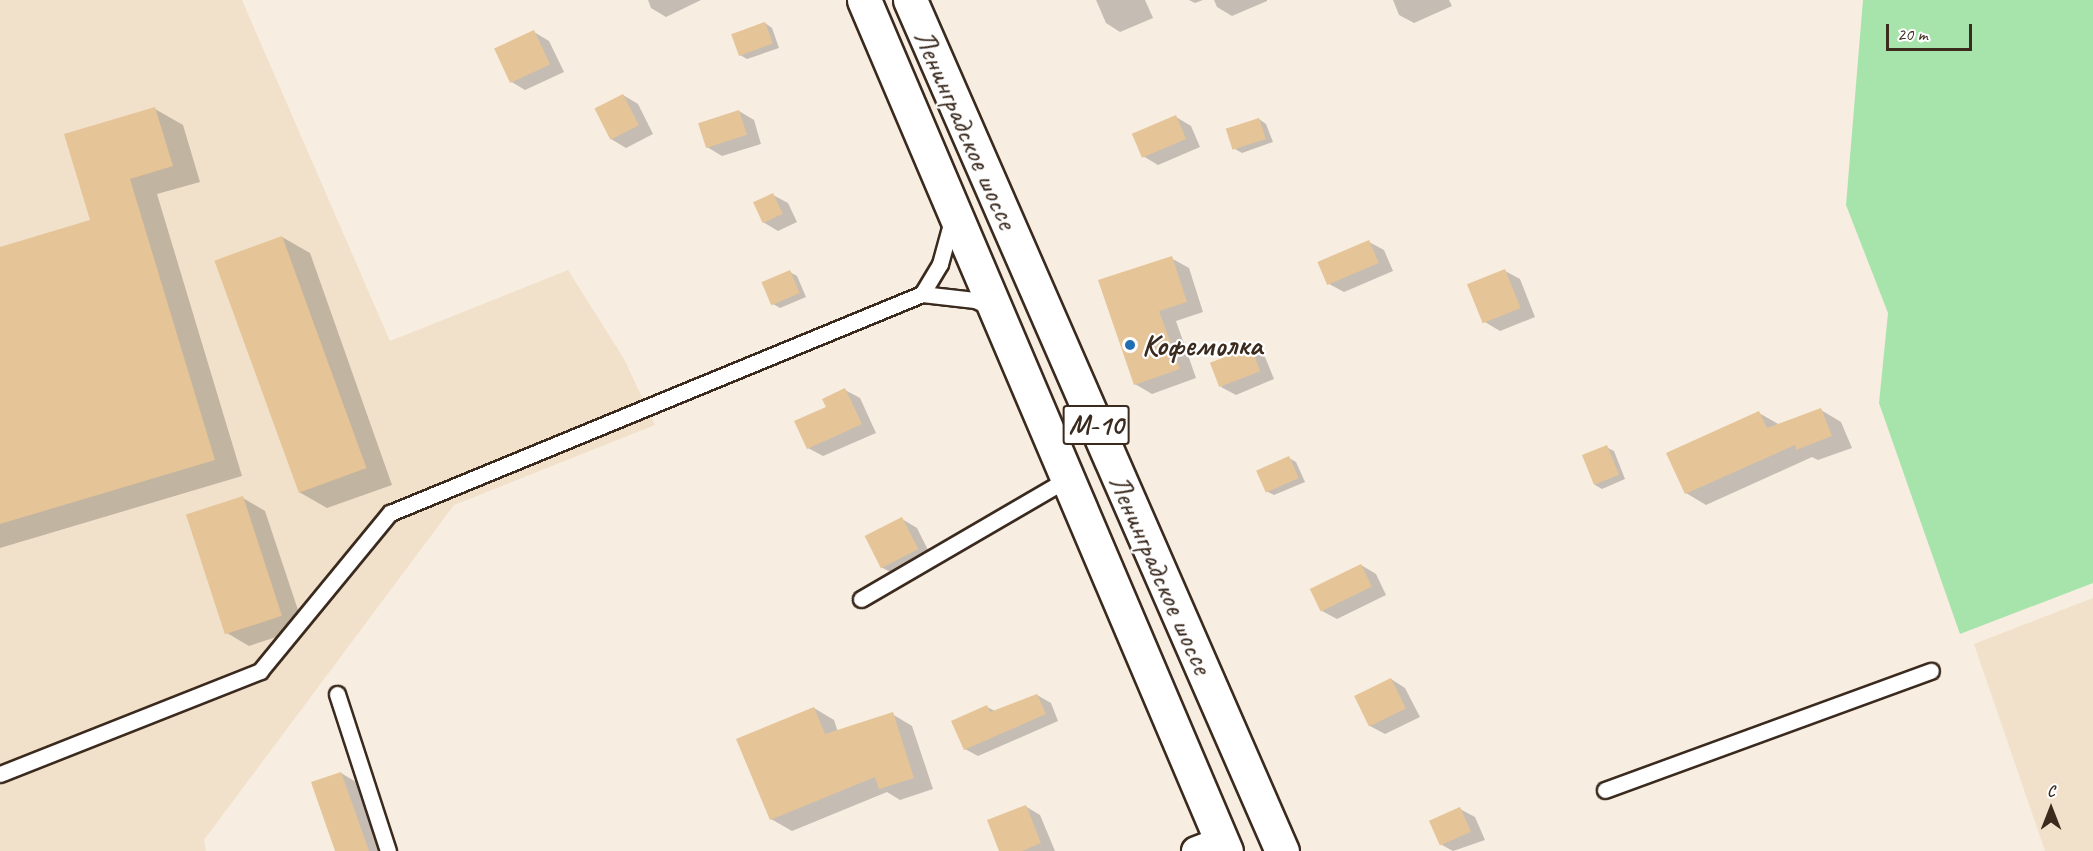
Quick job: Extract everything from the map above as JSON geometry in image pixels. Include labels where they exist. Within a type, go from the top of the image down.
[{"type":"highway","name":"Ленинградское шоссе","points":[[864,0],[1067,479],[1214,848]]},
{"type":"highway","name":"Ленинградское шоссе","points":[[910,0],[1282,851]]},
{"type":"lane","points":[[922,294],[940,264],[954,208]]},
{"type":"lane","points":[[0,774],[260,671],[390,513],[922,294],[975,300],[996,310]]},
{"type":"lane","points":[[861,599],[1067,479]]},
{"type":"lane","points":[[1605,790],[1931,671]]},
{"type":"lane","points":[[338,694],[388,851]]},
{"type":"shaded area","points":[[0,0],[242,0],[390,341],[568,270],[624,359],[655,425],[454,505],[204,840],[206,851],[0,851]]},
{"type":"shaded area","points":[[2093,598],[2093,851],[2045,851],[1974,644]]},
{"type":"green space","points":[[1863,0],[2093,0],[2093,583],[1960,634],[1879,403],[1888,313],[1846,205]]},
{"type":"building","points":[[765,22],[773,44],[739,56],[731,34]]},
{"type":"building","points":[[534,30],[550,64],[510,83],[494,49]]},
{"type":"building","points":[[623,94],[639,125],[610,140],[594,109]]},
{"type":"building","points":[[155,107],[173,166],[130,179],[215,460],[0,524],[0,247],[90,220],[64,134]]},
{"type":"building","points":[[739,110],[747,135],[706,148],[698,123]]},
{"type":"building","points":[[1176,115],[1186,139],[1142,158],[1132,134]]},
{"type":"building","points":[[1259,118],[1266,139],[1233,150],[1226,129]]},
{"type":"building","points":[[773,193],[783,214],[763,223],[753,202]]},
{"type":"building","points":[[282,236],[366,468],[299,493],[214,261]]},
{"type":"building","points":[[1369,240],[1379,263],[1327,285],[1317,262]]},
{"type":"building","points":[[1172,256],[1187,302],[1159,311],[1180,369],[1134,385],[1098,280]]},
{"type":"building","points":[[1505,269],[1521,308],[1483,323],[1467,284]]},
{"type":"building","points":[[790,270],[800,293],[771,305],[761,282]]},
{"type":"building","points":[[1251,347],[1260,371],[1219,387],[1210,363]]},
{"type":"building","points":[[845,388],[862,424],[807,449],[794,421],[826,407],[822,399]]},
{"type":"building","points":[[1821,408],[1832,436],[1796,450],[1795,445],[1685,494],[1666,453],[1759,411],[1767,428]]},
{"type":"building","points":[[1607,445],[1619,475],[1594,485],[1582,455]]},
{"type":"building","points":[[1289,456],[1299,478],[1266,493],[1256,471]]},
{"type":"building","points":[[243,496],[282,616],[225,634],[186,515]]},
{"type":"building","points":[[902,517],[918,549],[881,568],[865,536]]},
{"type":"building","points":[[1361,564],[1372,586],[1321,611],[1310,589]]},
{"type":"building","points":[[1391,678],[1406,709],[1369,727],[1354,696]]},
{"type":"building","points":[[1037,694],[1046,714],[964,750],[951,721],[987,705],[990,712]]},
{"type":"building","points":[[814,707],[825,734],[893,712],[914,778],[879,789],[875,777],[770,820],[736,739]]},
{"type":"building","points":[[341,772],[369,851],[335,851],[311,782]]},
{"type":"building","points":[[1026,805],[1041,843],[1022,851],[999,851],[987,820]]},
{"type":"building","points":[[1460,807],[1471,832],[1440,845],[1429,821]]},
{"type":"place","name":"Кофемолка","points":[[1130,345]]}]
